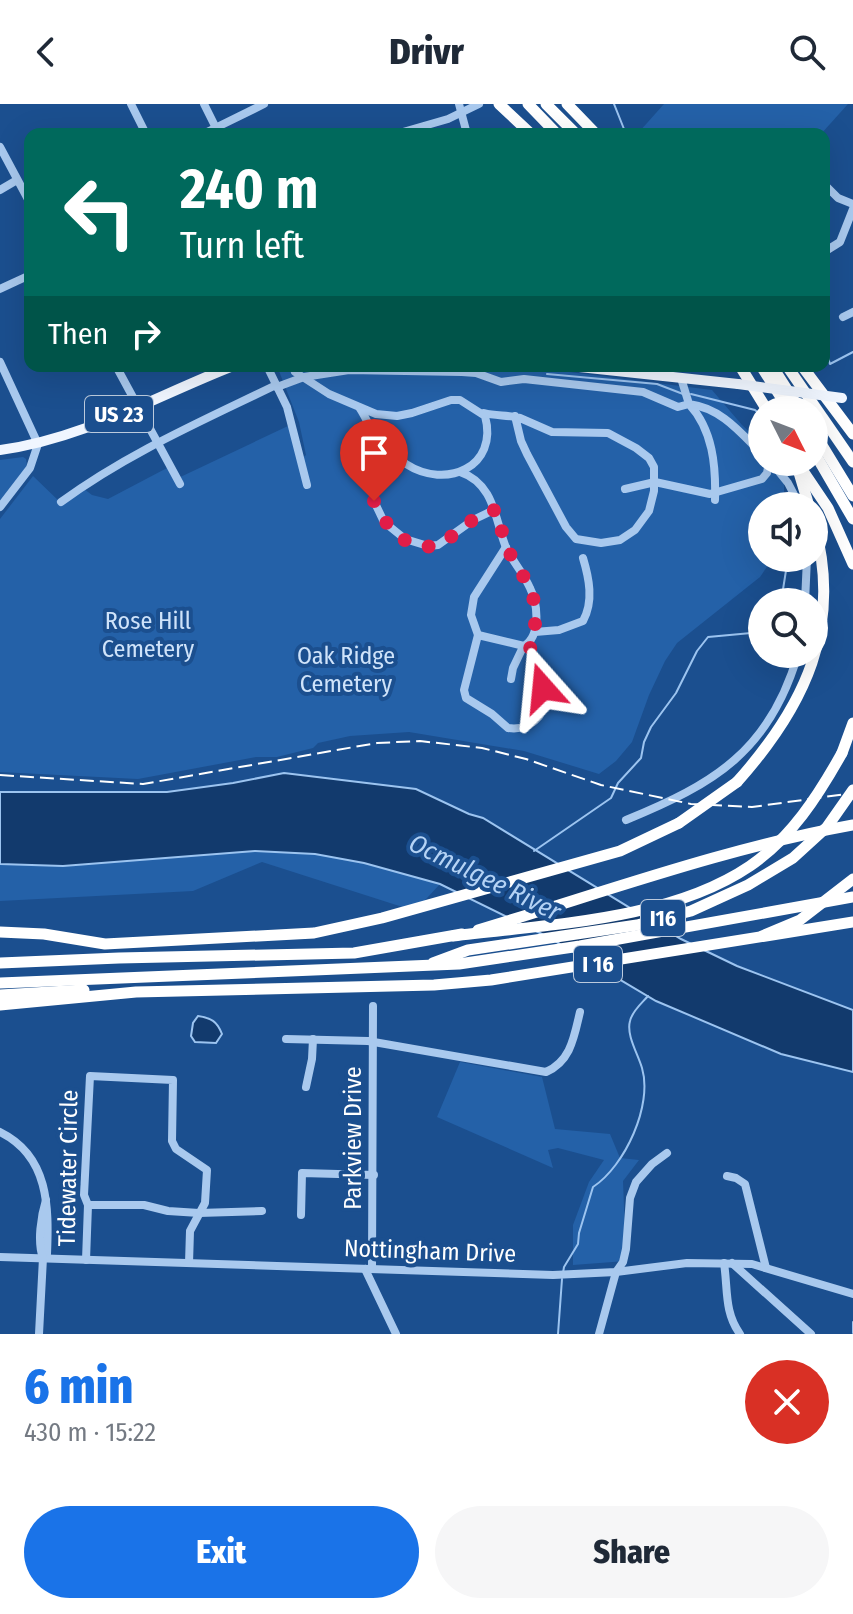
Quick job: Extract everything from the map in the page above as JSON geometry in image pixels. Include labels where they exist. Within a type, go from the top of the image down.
[{"type":"highway","points":[[499,104],[525,128]]},
{"type":"highway","points":[[546,104],[570,128]]},
{"type":"highway","points":[[567,104],[590,128]]},
{"type":"highway","points":[[528,105],[551,128]]},
{"type":"highway","points":[[744,372],[758,396]]},
{"type":"highway","points":[[765,372],[780,396]]},
{"type":"highway","points":[[776,372],[791,396]]},
{"type":"highway","points":[[791,372],[853,462]]},
{"type":"highway","points":[[806,372],[853,434]]},
{"type":"highway","points":[[828,455],[853,496]]},
{"type":"highway","points":[[806,476],[828,508],[853,564]]},
{"type":"highway","points":[[828,476],[853,519]]},
{"type":"highway","points":[[0,932],[44,934],[105,944],[314,933],[382,918],[620,851],[679,823],[737,782],[781,727],[809,673],[817,644],[823,605],[822,572]]},
{"type":"highway","points":[[0,963],[354,953],[453,936],[599,918],[683,898],[753,864],[791,829],[817,796],[842,753],[853,723]]},
{"type":"highway","name":"I16","points":[[0,983],[433,963],[468,950],[637,925],[691,911],[748,885],[793,858],[827,827],[853,790]]},
{"type":"highway","points":[[453,936],[804,834],[853,825]]},
{"type":"highway","points":[[762,936],[800,920],[853,879]]},
{"type":"highway","points":[[433,963],[459,964],[550,950],[853,897]]},
{"type":"highway","points":[[762,936],[853,922]]},
{"type":"highway","name":"I 16","points":[[0,995],[113,988],[136,992],[434,985],[491,980],[762,936]]},
{"type":"highway","points":[[0,1005],[136,992]]},
{"type":"main road","name":"US 23","points":[[0,450],[38,444],[79,431],[219,372]]},
{"type":"main road","points":[[626,372],[847,399]]},
{"type":"street","points":[[131,104],[143,128]]},
{"type":"street","points":[[204,104],[216,128],[263,104]]},
{"type":"street","points":[[411,128],[479,104]]},
{"type":"street","points":[[0,147],[24,192]]},
{"type":"street","points":[[0,190],[17,180]]},
{"type":"street","points":[[830,190],[853,206],[840,242],[830,248]]},
{"type":"street","points":[[0,289],[24,278]]},
{"type":"street","points":[[843,317],[853,312]]},
{"type":"street","points":[[0,362],[38,444],[30,468],[0,507]]},
{"type":"street","points":[[119,372],[180,484]]},
{"type":"street","points":[[270,372],[290,416],[307,485]]},
{"type":"street","points":[[295,372],[329,394],[376,414],[397,416],[451,400],[466,402],[484,413],[515,416],[552,432],[598,431],[614,435],[649,458],[654,467],[655,482],[649,511],[626,537],[607,543],[576,539],[566,527],[527,454],[515,416]]},
{"type":"street","points":[[61,502],[98,475],[157,442],[277,386],[333,372]]},
{"type":"street","points":[[461,372],[476,373],[501,382],[524,379],[643,392],[678,407],[689,404],[704,407],[724,417],[748,440]]},
{"type":"street","points":[[681,378],[689,404],[709,440],[715,464],[716,496]]},
{"type":"street","points":[[359,407],[375,437],[377,458],[373,490],[379,513],[394,532],[412,543],[438,545],[473,520],[496,509]]},
{"type":"street","points":[[375,437],[389,451],[420,471],[442,474],[459,472],[472,466],[486,447],[489,432],[484,413]]},
{"type":"street","points":[[369,422],[376,414]]},
{"type":"street","points":[[377,458],[389,451]]},
{"type":"street","points":[[471,478],[472,466]]},
{"type":"street","points":[[459,472],[471,478],[496,509],[506,547],[532,591],[535,632],[513,668],[511,679]]},
{"type":"street","points":[[625,489],[655,482],[716,496],[764,476]]},
{"type":"street","points":[[506,547],[474,597],[471,615],[478,635],[473,661],[467,673],[465,696],[508,728],[530,725],[540,716],[546,704],[546,696],[526,645]]},
{"type":"street","points":[[535,632],[559,630],[583,621],[590,605],[583,558]]},
{"type":"street","points":[[478,635],[526,645]]},
{"type":"street","points":[[626,820],[684,795],[744,753],[779,703],[793,668]]},
{"type":"street","name":"Parkview Drive","points":[[369,1269],[374,1175],[373,1006]]},
{"type":"street","points":[[286,1039],[368,1041],[546,1072],[564,1060],[580,1012]]},
{"type":"street","points":[[306,1087],[313,1039]]},
{"type":"street","name":"Tidewater Circle","points":[[86,1260],[88,1205],[84,1195],[90,1076],[173,1080],[172,1141],[176,1149],[207,1170],[205,1203],[190,1231],[189,1263]]},
{"type":"street","points":[[0,1132],[12,1138],[28,1154],[39,1174],[46,1199],[42,1212],[39,1334]]},
{"type":"street","points":[[599,1334],[616,1272],[623,1262],[626,1218],[636,1182],[667,1153]]},
{"type":"street","points":[[301,1215],[302,1173],[374,1175]]},
{"type":"street","points":[[727,1176],[745,1184],[766,1268]]},
{"type":"street","points":[[88,1205],[144,1205],[168,1211],[199,1213],[262,1211]]},
{"type":"street","name":"Nottingham Drive","points":[[0,1257],[563,1275],[687,1263],[728,1263],[766,1268],[853,1294]]},
{"type":"street","points":[[728,1263],[730,1320],[740,1334]]},
{"type":"street","points":[[728,1263],[811,1334]]},
{"type":"street","points":[[369,1269],[396,1334]]},
{"type":"green space","points":[[664,104],[848,104],[826,128],[643,128]]},
{"type":"green space","points":[[279,372],[569,372],[712,390],[748,431],[748,476],[784,476],[784,492],[748,492],[748,572],[763,572],[677,643],[649,695],[632,742],[616,761],[599,774],[524,751],[409,732],[350,736],[277,757],[256,757],[138,779],[0,772],[0,519],[33,476],[61,503],[84,489],[92,495],[108,499],[167,468],[174,480],[288,426],[299,461],[306,455],[299,422]]},
{"type":"green space","points":[[23,457],[27,466],[0,501],[0,460]]},
{"type":"green space","points":[[255,851],[315,854],[364,863],[440,884],[415,911],[262,862],[193,891],[0,901],[0,864],[63,866]]},
{"type":"green space","points":[[460,1062],[542,1077],[555,1129],[610,1134],[620,1158],[639,1160],[623,1181],[626,1261],[573,1265],[573,1225],[589,1182],[604,1160],[558,1148],[548,1150],[553,1168],[437,1117]]},
{"type":"water","name":"Ocmulgee River","points":[[284,773],[416,789],[483,818],[681,939],[737,966],[853,1010],[853,1072],[781,1054],[656,1001],[548,937],[440,884],[364,863],[315,854],[255,851],[63,866],[0,864],[0,792],[167,792]]},
{"type":"water","points":[[198,1016],[210,1019],[218,1026],[222,1034],[216,1043],[195,1042],[191,1036],[193,1023]]},
{"type":"waterway","points":[[614,104],[624,128]]},
{"type":"waterway","points":[[830,364],[853,352]]},
{"type":"waterway","points":[[547,374],[657,384],[683,394]]},
{"type":"waterway","points":[[691,394],[748,408]]},
{"type":"waterway","points":[[783,588],[786,572]]},
{"type":"waterway","points":[[534,851],[611,798],[618,783],[641,758],[651,727],[676,693],[697,651],[708,637],[748,633]]},
{"type":"waterway","points":[[563,1273],[578,1244],[593,1187],[616,1165],[634,1134],[640,1116],[644,1083],[629,1026],[633,1014],[648,996]]},
{"type":"waterway","points":[[558,1334],[562,1279]]},
{"type":"waterway","points":[[853,1322],[853,1333]]},
{"type":"railway","points":[[0,775],[143,784],[377,743],[420,741],[482,748],[526,759],[601,785],[691,804],[752,807],[853,793]]},
{"type":"route","points":[[374,501],[384,522],[394,532],[412,543],[428,546],[438,545],[473,520],[496,509],[506,547],[532,591],[535,629],[529,644],[543,688]]},
{"type":"park label","name":"Rose Hill Cemetery","points":[[148,635]]},
{"type":"park label","name":"Oak Ridge Cemetery","points":[[346,670]]}]
